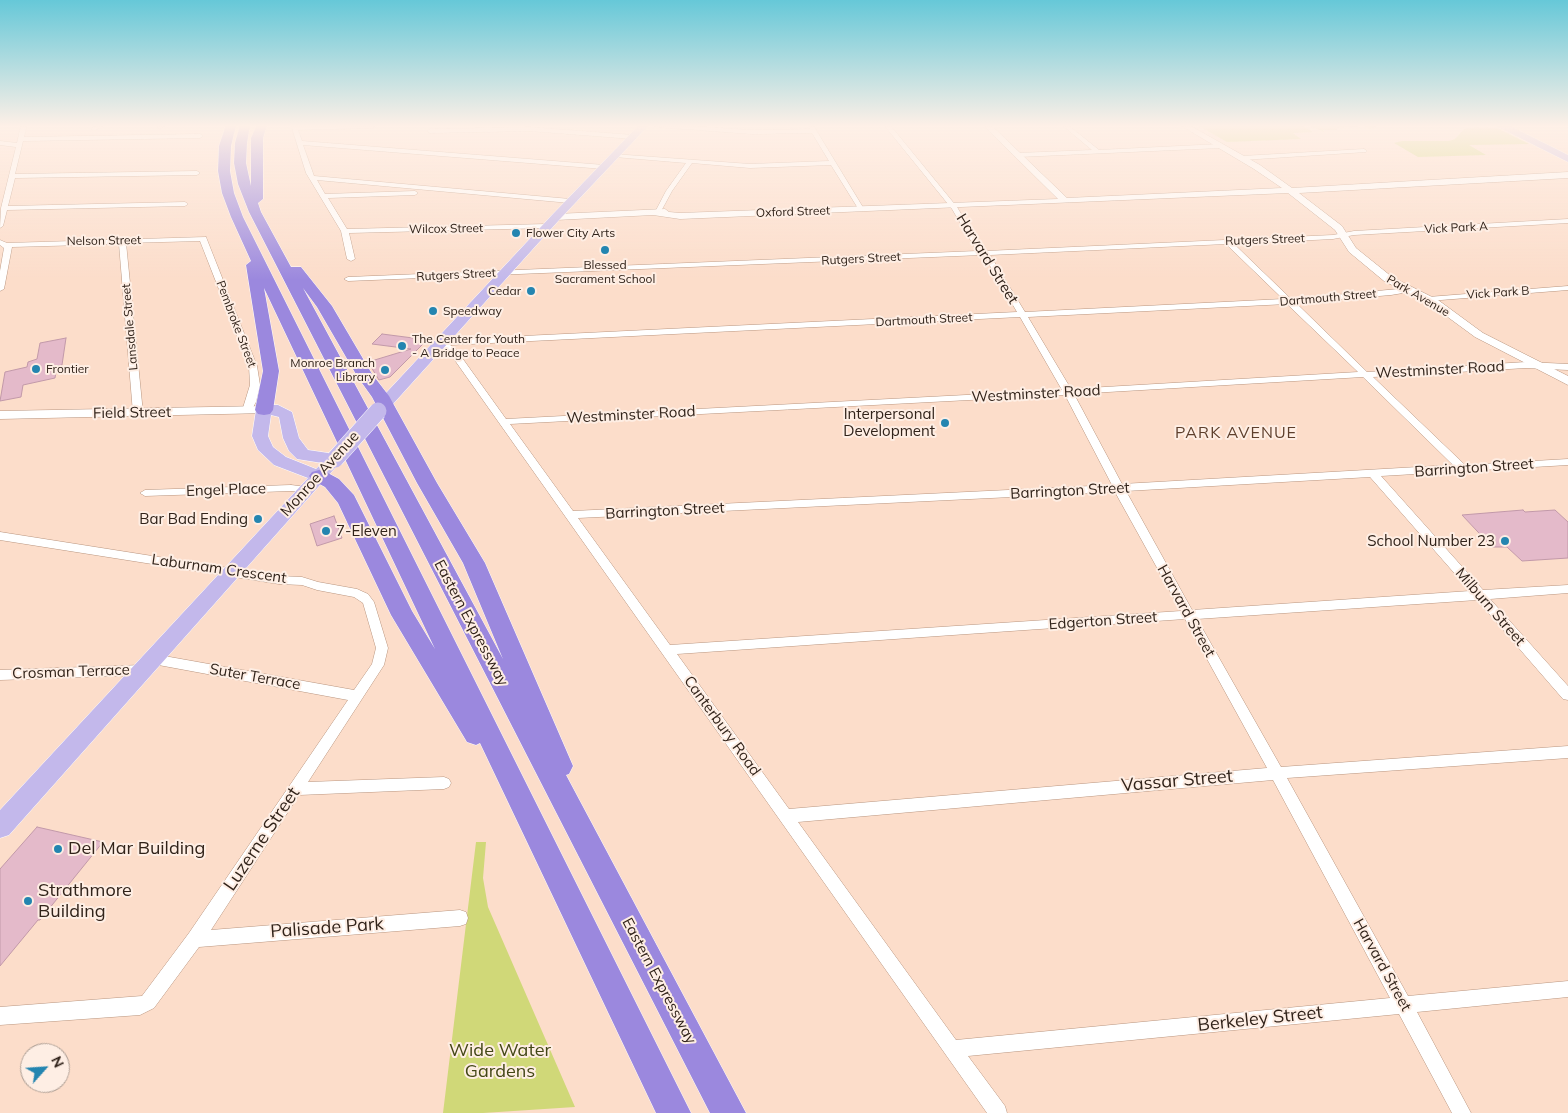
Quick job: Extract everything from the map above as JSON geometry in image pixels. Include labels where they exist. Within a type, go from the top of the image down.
[{"type":"highway","points":[[216,177],[233,208]]},
{"type":"highway","name":"Eastern Expressway","points":[[225,177],[233,208],[259,240],[618,902],[729,1113]]},
{"type":"highway","name":"Eastern Expressway","points":[[242,177],[247,193],[258,217],[259,240],[541,839],[674,1113]]},
{"type":"highway","points":[[257,177],[258,217]]},
{"type":"highway","points":[[259,240],[322,302],[381,408],[480,575],[618,902]]},
{"type":"highway","points":[[259,240],[271,372],[264,410]]},
{"type":"highway","points":[[313,483],[332,483],[347,500],[402,615],[541,839]]},
{"type":"main road","name":"Monroe Avenue","points":[[0,827],[547,226],[594,177]]},
{"type":"main road","points":[[313,483],[266,450],[260,436],[264,410],[278,410],[285,413],[292,441],[303,454],[335,459]]},
{"type":"street","points":[[0,180],[11,177]]},
{"type":"street","points":[[0,226],[11,177]]},
{"type":"street","points":[[657,214],[668,190],[678,177]]},
{"type":"street","points":[[841,177],[860,207]]},
{"type":"street","name":"Harvard Street","points":[[929,177],[950,203],[978,248],[984,253],[1068,392],[1118,488],[1277,772],[1462,1113]]},
{"type":"street","points":[[1041,177],[1063,198]]},
{"type":"street","name":"Park Avenue","points":[[1269,177],[1335,225],[1344,235],[1347,243],[1355,253],[1388,279],[1406,290],[1428,299],[1479,335],[1568,381]]},
{"type":"street","name":"Oxford Street","points":[[556,217],[657,214],[680,216],[1063,198],[1288,190],[1532,177]]},
{"type":"street","points":[[312,178],[570,201]]},
{"type":"street","points":[[312,178],[345,231],[351,259]]},
{"type":"street","points":[[324,196],[449,190]]},
{"type":"street","points":[[3,207],[185,204]]},
{"type":"street","name":"Vick Park A","points":[[1344,235],[1568,222]]},
{"type":"street","name":"Wilcox Street","points":[[345,231],[547,226]]},
{"type":"street","name":"Rutgers Street","points":[[348,279],[490,275],[506,272],[984,253],[1344,235]]},
{"type":"street","name":"Nelson Street","points":[[3,243],[203,239]]},
{"type":"street","name":"Pembroke Street","points":[[203,239],[254,366],[255,385],[247,412]]},
{"type":"street","name":"Lansdale Street","points":[[122,241],[138,413]]},
{"type":"street","points":[[1227,241],[1462,468]]},
{"type":"street","points":[[0,289],[8,250],[3,243]]},
{"type":"street","name":"Vick Park B","points":[[1428,299],[1568,288]]},
{"type":"street","name":"Dartmouth Street","points":[[441,343],[1287,301],[1391,293],[1406,290]]},
{"type":"street","name":"Canterbury Road","points":[[441,343],[452,350],[998,1113]]},
{"type":"street","name":"Westminster Road","points":[[503,422],[1526,365],[1568,367]]},
{"type":"street","name":"Field Street","points":[[0,415],[247,412],[264,410]]},
{"type":"street","name":"Barrington Street","points":[[571,515],[1118,488],[1568,462]]},
{"type":"street","name":"Milburn Street","points":[[1373,474],[1568,695]]},
{"type":"street","name":"Engel Place","points":[[145,492],[291,488],[313,483]]},
{"type":"street","name":"Laburnam Crescent","points":[[0,536],[231,573],[289,580],[352,592],[364,597],[370,606],[382,643],[382,653],[378,665]]},
{"type":"street","name":"Edgerton Street","points":[[668,650],[1568,589]]},
{"type":"street","name":"Crosman Terrace","points":[[0,675],[148,664]]},
{"type":"street","name":"Suter Terrace","points":[[148,664],[357,696]]},
{"type":"street","name":"Luzerne Street","points":[[0,1016],[140,1006],[154,996],[296,789],[378,665]]},
{"type":"street","name":"Vassar Street","points":[[786,816],[1277,772],[1568,752]]},
{"type":"street","points":[[296,789],[444,783]]},
{"type":"street","name":"Palisade Park","points":[[195,938],[460,918]]},
{"type":"street","name":"Berkeley Street","points":[[953,1049],[1568,989]]},
{"type":"green space","name":"Wide Water Gardens","points":[[476,842],[486,842],[483,878],[488,907],[575,1107],[483,1113],[443,1113]]},
{"type":"building","points":[[382,334],[429,338],[390,377],[379,380],[368,362],[411,349],[372,344]]},
{"type":"building","name":"Frontier","points":[[66,338],[62,365],[57,366],[55,378],[23,385],[21,397],[0,401],[5,372],[27,367],[28,362],[37,359],[40,343]]},
{"type":"building","points":[[1523,510],[1525,512],[1555,510],[1568,522],[1568,558],[1522,561],[1507,547],[1492,547],[1462,515]]},
{"type":"building","name":"7-Eleven","points":[[334,516],[342,538],[317,546],[310,524]]},
{"type":"building","points":[[37,827],[103,842],[0,966],[0,869]]},
{"type":"place","name":"Flower City Arts","points":[[516,233]]},
{"type":"place","name":"Blessed Sacrament School","points":[[605,250]]},
{"type":"place","name":"Cedar","points":[[531,291]]},
{"type":"place","name":"Speedway","points":[[433,311]]},
{"type":"place","name":"The Center for Youth - A Bridge to Peace","points":[[402,346]]},
{"type":"place","name":"Frontier","points":[[36,369]]},
{"type":"place","name":"Monroe Branch Library","points":[[385,370]]},
{"type":"place","name":"Interpersonal Development","points":[[945,423]]},
{"type":"place","name":"Bar Bad Ending","points":[[258,519]]},
{"type":"place","name":"7-Eleven","points":[[326,531]]},
{"type":"place","name":"School Number 23","points":[[1505,541]]},
{"type":"place","name":"Del Mar Building","points":[[58,849]]},
{"type":"place","name":"Strathmore Building","points":[[28,901]]},
{"type":"district","name":"PARK AVENUE","points":[[1236,433]]}]
